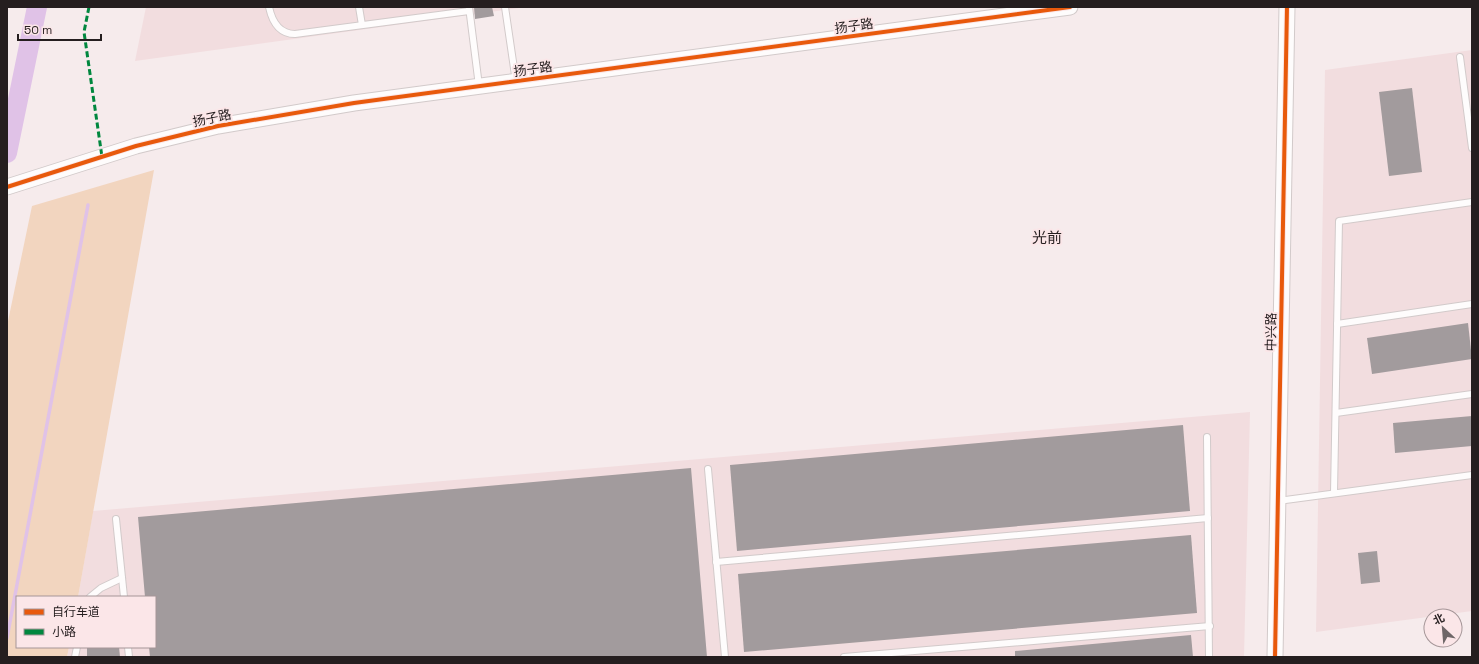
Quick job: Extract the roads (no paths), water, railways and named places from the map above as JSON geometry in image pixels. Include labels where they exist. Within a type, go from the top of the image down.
[{"type":"street","name":"扬子路","points":[[7,187],[136,146],[218,126],[479,86],[1048,8],[1070,7]]},
{"type":"street","name":"中兴路","points":[[1275,657],[1287,7]]},
{"type":"lane","points":[[268,7],[274,21],[286,34],[362,25],[469,9],[479,86]]},
{"type":"lane","points":[[359,7],[362,25]]},
{"type":"lane","points":[[505,7],[516,82]]},
{"type":"lane","points":[[1460,57],[1469,104],[1472,148]]},
{"type":"lane","points":[[1334,493],[1339,221],[1472,202]]},
{"type":"lane","points":[[1337,324],[1472,304]]},
{"type":"lane","points":[[1336,413],[1472,394]]},
{"type":"lane","points":[[1207,436],[1210,626],[1209,657]]},
{"type":"lane","points":[[708,469],[725,657]]},
{"type":"lane","points":[[1278,500],[1472,475]]},
{"type":"lane","points":[[716,562],[1208,518]]},
{"type":"lane","points":[[116,519],[124,596]]},
{"type":"lane","points":[[91,596],[101,588],[122,578]]},
{"type":"lane","points":[[844,657],[1210,626]]},
{"type":"waterway","points":[[7,153],[37,7]]},
{"type":"waterway","points":[[7,638],[88,205]]},
{"type":"district","name":"光前","points":[[1047,237]]}]
